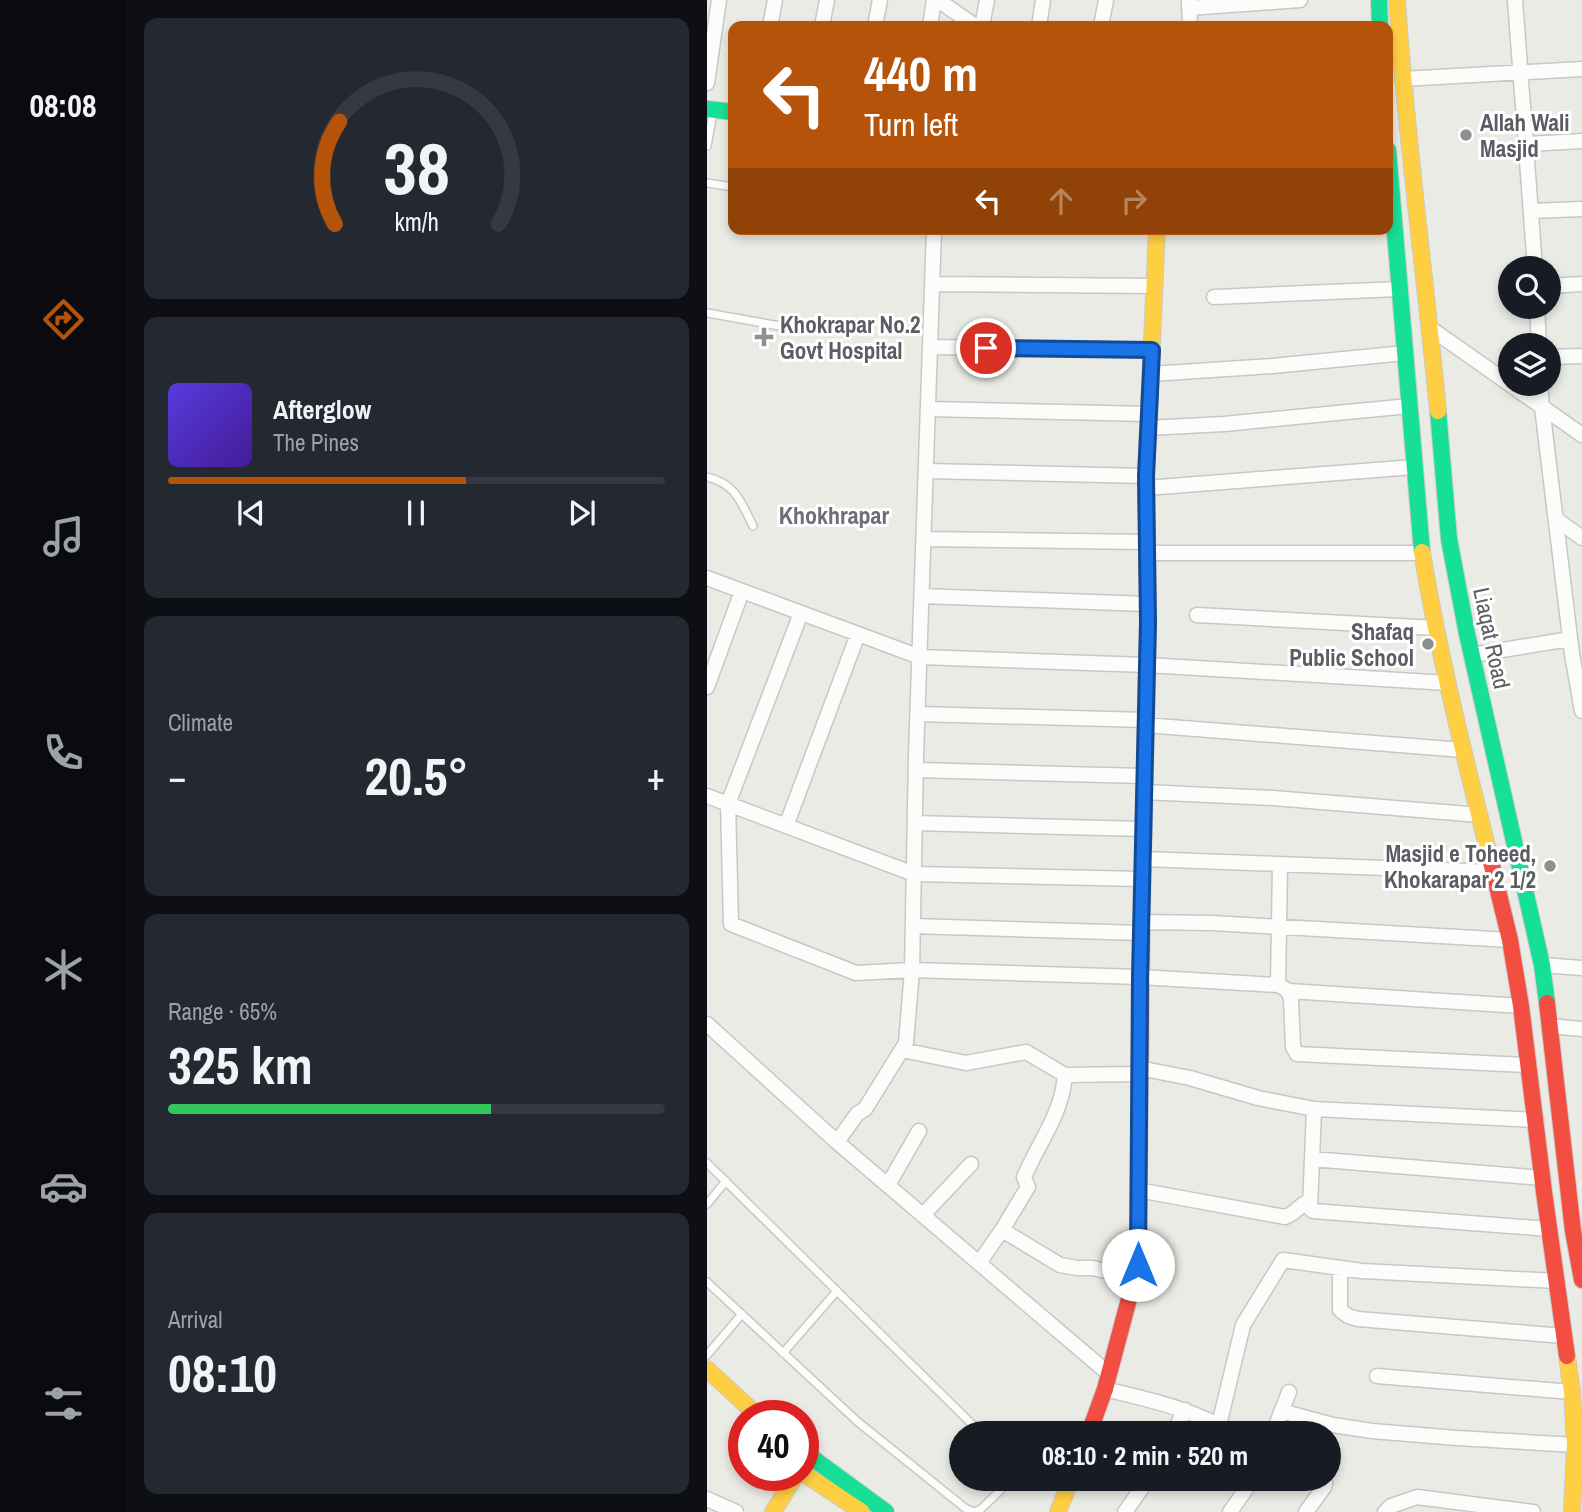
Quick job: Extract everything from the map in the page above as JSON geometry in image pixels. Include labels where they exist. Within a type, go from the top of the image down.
[{"type":"main road","points":[[1379,0],[1380,21]]},
{"type":"main road","name":"Liaqat Road","points":[[1397,0],[1402,79],[1430,328],[1449,539],[1542,965],[1575,1180],[1582,1278]]},
{"type":"main road","points":[[710,109],[728,112]]},
{"type":"main road","points":[[1393,225],[1422,553],[1463,750],[1510,940],[1521,1006],[1572,1392],[1575,1445],[1572,1512]]},
{"type":"main road","points":[[1093,1421],[1107,1381],[1138,1265],[1140,977],[1148,604],[1146,482],[1157,235]]},
{"type":"main road","points":[[707,1369],[741,1400]]},
{"type":"main road","points":[[707,1387],[728,1406]]},
{"type":"main road","points":[[819,1467],[886,1512]]},
{"type":"main road","points":[[819,1484],[862,1512]]},
{"type":"main road","points":[[773,1512],[786,1491]]},
{"type":"main road","points":[[1058,1512],[1066,1491]]},
{"type":"street","points":[[707,83],[719,0]]},
{"type":"street","points":[[771,21],[775,0]]},
{"type":"street","points":[[823,21],[827,0]]},
{"type":"street","points":[[876,21],[880,0]]},
{"type":"street","points":[[931,21],[936,0],[968,21]]},
{"type":"street","points":[[983,21],[987,0]]},
{"type":"street","points":[[1040,21],[1044,0]]},
{"type":"street","points":[[1102,21],[1106,0]]},
{"type":"street","points":[[1189,4],[1300,0]]},
{"type":"street","points":[[1515,0],[1534,256]]},
{"type":"street","points":[[1402,79],[1582,69]]},
{"type":"street","points":[[1527,144],[1582,141]]},
{"type":"street","points":[[1532,211],[1582,209]]},
{"type":"street","points":[[837,1142],[857,1114],[865,1109],[907,1043],[912,970],[934,235]]},
{"type":"street","points":[[932,284],[1155,286]]},
{"type":"street","points":[[1561,285],[1582,284]]},
{"type":"street","points":[[1214,297],[1399,289]]},
{"type":"street","points":[[1430,328],[1542,407],[1578,429]]},
{"type":"street","points":[[930,347],[1152,350]]},
{"type":"street","points":[[1151,374],[1405,353]]},
{"type":"street","points":[[1561,357],[1582,356]]},
{"type":"street","points":[[1542,396],[1570,639],[1582,711]]},
{"type":"street","points":[[929,409],[1224,424],[1409,406]]},
{"type":"street","points":[[926,471],[1146,482],[1414,467]]},
{"type":"street","points":[[1556,519],[1582,538]]},
{"type":"street","points":[[924,539],[1422,553]]},
{"type":"street","points":[[707,578],[920,656],[1147,665],[1448,683]]},
{"type":"street","points":[[707,687],[742,591]]},
{"type":"street","points":[[922,596],[1148,604]]},
{"type":"street","points":[[801,613],[728,804],[731,924],[856,973],[912,970],[1140,977],[1521,1006]]},
{"type":"street","points":[[1198,615],[1436,628]]},
{"type":"street","points":[[1568,617],[1582,626]]},
{"type":"street","points":[[786,826],[858,634]]},
{"type":"street","points":[[1472,654],[1570,639]]},
{"type":"street","points":[[918,713],[1145,723],[1463,750]]},
{"type":"street","points":[[916,770],[1144,784],[1480,815]]},
{"type":"street","points":[[707,796],[913,874],[1142,879]]},
{"type":"street","points":[[915,823],[1143,829]]},
{"type":"street","points":[[1143,859],[1493,872]]},
{"type":"street","points":[[1280,864],[1279,927],[1283,988],[1291,999],[1293,1047],[1297,1054],[1528,1065]]},
{"type":"street","points":[[913,926],[1141,928],[1212,923],[1510,940]]},
{"type":"street","points":[[1542,965],[1582,968]]},
{"type":"street","points":[[707,1024],[837,1142],[979,1262],[1107,1381],[1209,1421]]},
{"type":"street","points":[[1550,1026],[1582,1029]]},
{"type":"street","points":[[902,1050],[966,1063],[1026,1052],[1065,1075],[1139,1071],[1190,1078],[1258,1098],[1314,1109],[1536,1120]]},
{"type":"street","points":[[979,1262],[1028,1187],[1024,1177],[1058,1109],[1064,1093],[1065,1075]]},
{"type":"street","points":[[1314,1109],[1310,1202],[1313,1211],[1549,1229]]},
{"type":"street","points":[[888,1185],[919,1132]]},
{"type":"street","points":[[1312,1159],[1543,1178]]},
{"type":"street","points":[[923,1215],[971,1164]]},
{"type":"street","points":[[1138,1189],[1285,1217],[1293,1214],[1304,1203],[1310,1202]]},
{"type":"street","points":[[1002,1230],[1060,1265],[1069,1268],[1093,1268],[1135,1278]]},
{"type":"street","points":[[1227,1421],[1243,1325],[1281,1261],[1285,1259],[1362,1271],[1557,1281]]},
{"type":"street","points":[[1340,1268],[1340,1310],[1348,1316],[1564,1336]]},
{"type":"street","points":[[1377,1376],[1572,1392]]},
{"type":"street","points":[[1277,1421],[1289,1392]]},
{"type":"street","points":[[1179,1421],[1185,1410]]},
{"type":"street","points":[[1281,1411],[1332,1425],[1372,1431],[1575,1445]]},
{"type":"street","points":[[1125,1512],[1140,1491]]},
{"type":"street","points":[[1230,1512],[1245,1491]]},
{"type":"street","points":[[1307,1512],[1321,1491]]},
{"type":"street","points":[[1385,1512],[1391,1506],[1417,1497],[1533,1512]]},
{"type":"street","points":[[707,1499],[736,1512]]},
{"type":"lane","points":[[707,146],[710,109]]},
{"type":"lane","points":[[707,183],[728,186]]},
{"type":"lane","points":[[707,313],[791,328]]},
{"type":"lane","points":[[707,477],[720,481],[736,493],[753,526]]},
{"type":"lane","points":[[707,1163],[969,1421]]},
{"type":"lane","points":[[707,1204],[726,1181]]},
{"type":"lane","points":[[707,1282],[858,1422],[965,1508],[974,1512],[981,1509],[1000,1491]]},
{"type":"lane","points":[[783,1353],[837,1292]]},
{"type":"lane","points":[[707,1355],[742,1314]]},
{"type":"traffic: fast","points":[[1379,0],[1380,21]]},
{"type":"traffic: fast","points":[[707,109],[728,111]]},
{"type":"traffic: fast","points":[[1393,209],[1422,552]]},
{"type":"traffic: fast","points":[[1438,411],[1449,539],[1467,634],[1542,965],[1547,1003]]},
{"type":"traffic: fast","points":[[1142,908],[1148,622],[1147,540]]},
{"type":"traffic: fast","points":[[819,1463],[886,1512]]},
{"type":"traffic: slow","points":[[1397,0],[1438,411]]},
{"type":"traffic: slow","points":[[1147,540],[1146,476],[1157,235]]},
{"type":"traffic: slow","points":[[1422,552],[1444,669],[1491,862]]},
{"type":"traffic: slow","points":[[1567,1356],[1575,1445],[1572,1512]]},
{"type":"traffic: slow","points":[[707,1369],[741,1400]]},
{"type":"traffic: slow","points":[[819,1484],[862,1512]]},
{"type":"traffic: slow","points":[[773,1512],[786,1491]]},
{"type":"traffic: slow","points":[[1058,1512],[1066,1491]]},
{"type":"traffic: jam","points":[[1491,862],[1510,940],[1521,1006],[1567,1356]]},
{"type":"traffic: jam","points":[[1093,1421],[1105,1389],[1138,1265],[1142,908]]},
{"type":"traffic: jam","points":[[1547,1003],[1573,1231],[1582,1280]]},
{"type":"place","name":"Allah Wali Masjid","points":[[1466,135]]},
{"type":"place","name":"Khokrapar No.2 Govt Hospital","points":[[764,337]]},
{"type":"place","name":"Shafaq Public School","points":[[1428,644]]},
{"type":"place","name":"Masjid e Toheed, Khokarapar 2 1/2","points":[[1550,866]]},
{"type":"district","name":"Khokhrapar","points":[[834,515]]},
{"type":"route","points":[[986,348],[1152,350],[1146,476],[1148,622],[1140,977],[1138,1265]]}]
